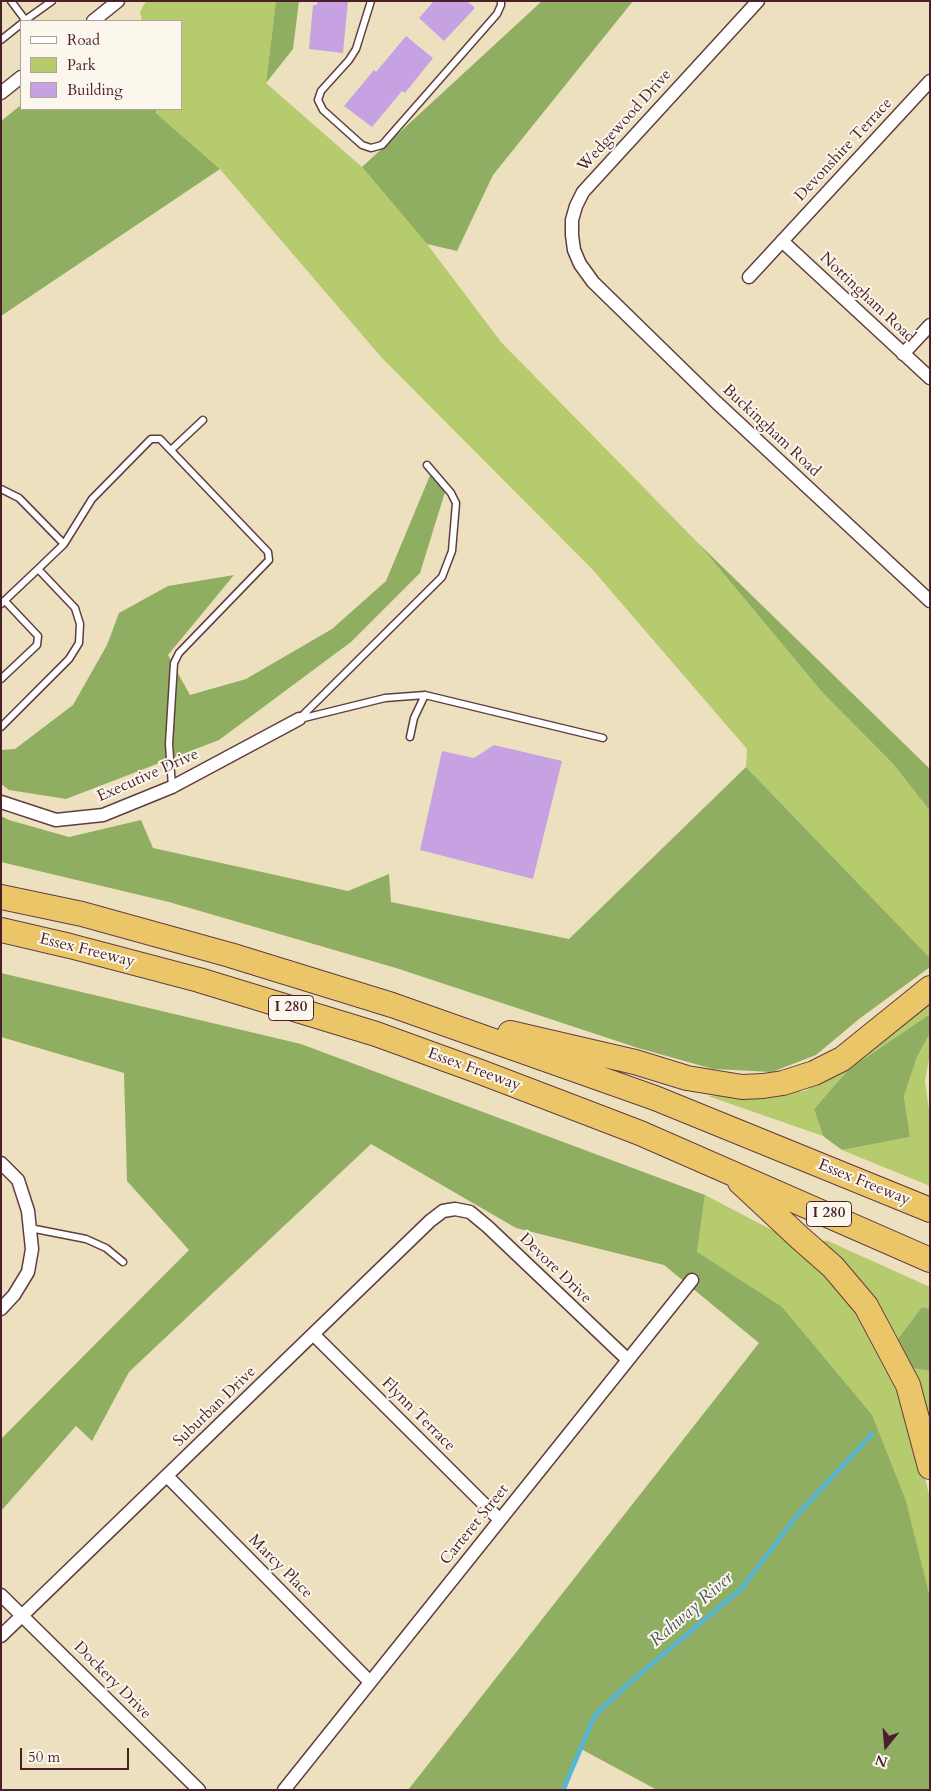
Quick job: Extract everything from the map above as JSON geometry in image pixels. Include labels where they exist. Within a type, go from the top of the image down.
[{"type":"highway","name":"Essex Freeway","points":[[1,897],[119,924],[230,955],[392,1005],[655,1098],[930,1210]]},
{"type":"highway","name":"Essex Freeway","points":[[1,930],[198,980],[376,1034],[478,1070],[728,1170],[930,1260]]},
{"type":"highway","points":[[392,1005],[635,1062],[687,1078],[742,1087],[783,1083],[814,1073],[842,1059],[930,988]]},
{"type":"highway","points":[[728,1170],[833,1267],[866,1306],[908,1385],[930,1466]]},
{"type":"street","points":[[95,20],[118,1]]},
{"type":"street","name":"Wedgewood Drive","points":[[593,282],[580,264],[574,250],[572,235],[572,220],[583,192],[758,1]]},
{"type":"street","points":[[1,92],[20,78]]},
{"type":"street","name":"Devonshire Terrace","points":[[749,277],[930,81]]},
{"type":"street","name":"Nottingham Road","points":[[782,241],[930,378]]},
{"type":"street","name":"Buckingham Road","points":[[593,282],[716,402],[930,601]]},
{"type":"street","points":[[903,354],[930,325]]},
{"type":"street","name":"Executive Drive","points":[[1,802],[56,820],[103,815],[172,787],[299,719]]},
{"type":"street","points":[[1,1163],[18,1180],[28,1211],[32,1249],[28,1272],[14,1295],[1,1309]]},
{"type":"street","name":"Suburban Drive","points":[[1,1636],[430,1221],[443,1211],[455,1209]]},
{"type":"street","name":"Devore Drive","points":[[455,1209],[470,1212],[488,1227],[628,1360]]},
{"type":"street","name":"Carteret Street","points":[[284,1790],[692,1280]]},
{"type":"street","name":"Flynn Terrace","points":[[313,1334],[500,1520]]},
{"type":"street","name":"Marcy Place","points":[[167,1476],[370,1682]]},
{"type":"street","name":"Dockery Drive","points":[[1,1595],[199,1790]]},
{"type":"lane","points":[[11,1],[23,20]]},
{"type":"lane","points":[[27,20],[52,1]]},
{"type":"lane","points":[[372,1],[356,49],[349,60],[321,90],[318,100],[323,110],[362,145],[372,148],[382,145],[491,22],[497,14],[501,1]]},
{"type":"lane","points":[[1,40],[20,25]]},
{"type":"lane","points":[[171,450],[203,420]]},
{"type":"lane","points":[[1,679],[37,645],[38,636],[3,602],[64,544],[92,500],[151,439],[160,439],[268,552],[269,560],[179,653],[174,663],[169,744],[172,787]]},
{"type":"lane","points":[[299,719],[442,577],[452,551],[456,503],[452,493],[427,465]]},
{"type":"lane","points":[[1,489],[19,498],[64,544]]},
{"type":"lane","points":[[1,727],[69,659],[79,642],[80,624],[75,608],[38,569]]},
{"type":"lane","points":[[299,719],[386,698],[425,696],[603,738]]},
{"type":"lane","points":[[410,737],[414,718],[425,696]]},
{"type":"lane","points":[[30,1228],[86,1239],[106,1248],[124,1262]]},
{"type":"green space","points":[[146,1],[276,1],[266,83],[362,167],[427,244],[501,342],[698,543],[822,692],[894,765],[930,811],[930,958],[746,767],[747,749],[592,569],[382,358],[220,169],[156,113],[156,110],[182,110],[182,20],[142,20],[140,12]]},
{"type":"green space","points":[[276,1],[299,1],[293,49],[266,83]]},
{"type":"green space","points":[[542,1],[633,1],[493,175],[457,251],[427,244],[362,167]]},
{"type":"green space","points":[[20,106],[20,110],[156,110],[156,113],[220,169],[1,316],[1,121]]},
{"type":"green space","points":[[431,473],[445,492],[420,573],[351,642],[219,740],[66,799],[9,790],[1,784],[1,750],[15,749],[73,705],[107,645],[119,613],[168,586],[234,575],[168,655],[190,695],[246,679],[332,629],[386,581]]},
{"type":"green space","points":[[698,543],[930,769],[930,811],[894,765],[822,692]]},
{"type":"green space","points":[[746,767],[930,958],[930,967],[859,1019],[816,1055],[772,1072],[713,1069],[638,1048],[396,968],[169,902],[1,862],[1,816],[69,837],[141,820],[153,848],[348,891],[389,874],[391,902],[569,939]]},
{"type":"green space","points":[[1,973],[301,1044],[705,1195],[697,1252],[782,1307],[872,1415],[906,1501],[930,1597],[930,1790],[657,1790],[581,1749],[566,1790],[408,1790],[759,1343],[664,1265],[516,1228],[371,1144],[129,1372],[92,1441],[76,1426],[1,1511],[1,1439],[189,1250],[127,1181],[124,1073],[1,1037]]},
{"type":"green space","points":[[930,1002],[930,1014],[849,1069],[814,1109],[823,1136],[708,1096],[805,1091],[835,1073]]},
{"type":"green space","points":[[930,1014],[930,1033],[917,1057],[904,1096],[910,1137],[842,1150],[823,1136],[814,1109],[849,1069]]},
{"type":"green space","points":[[930,1033],[930,1054],[925,1081],[930,1117],[930,1186],[842,1150],[910,1137],[904,1096],[917,1057]]},
{"type":"green space","points":[[705,1195],[789,1239],[847,1293],[887,1360],[924,1474],[930,1499],[930,1597],[906,1501],[697,1252]]},
{"type":"green space","points":[[815,1240],[828,1241],[930,1287],[930,1309],[922,1307],[897,1340]]},
{"type":"green space","points":[[922,1307],[930,1309],[930,1371],[911,1368],[897,1340]]},
{"type":"green space","points":[[911,1368],[930,1371],[930,1427]]},
{"type":"building","points":[[317,1],[348,1],[343,53],[309,49],[313,5],[317,5]]},
{"type":"building","points":[[434,1],[467,1],[475,8],[444,41],[419,18]]},
{"type":"building","points":[[406,36],[433,58],[405,93],[402,91],[372,127],[344,106]]},
{"type":"building","points":[[494,745],[562,761],[533,879],[420,850],[442,751],[474,758]]},
{"type":"waterway","name":"Rahway River","points":[[563,1790],[595,1715],[627,1685],[742,1588],[798,1514],[872,1434]]}]
